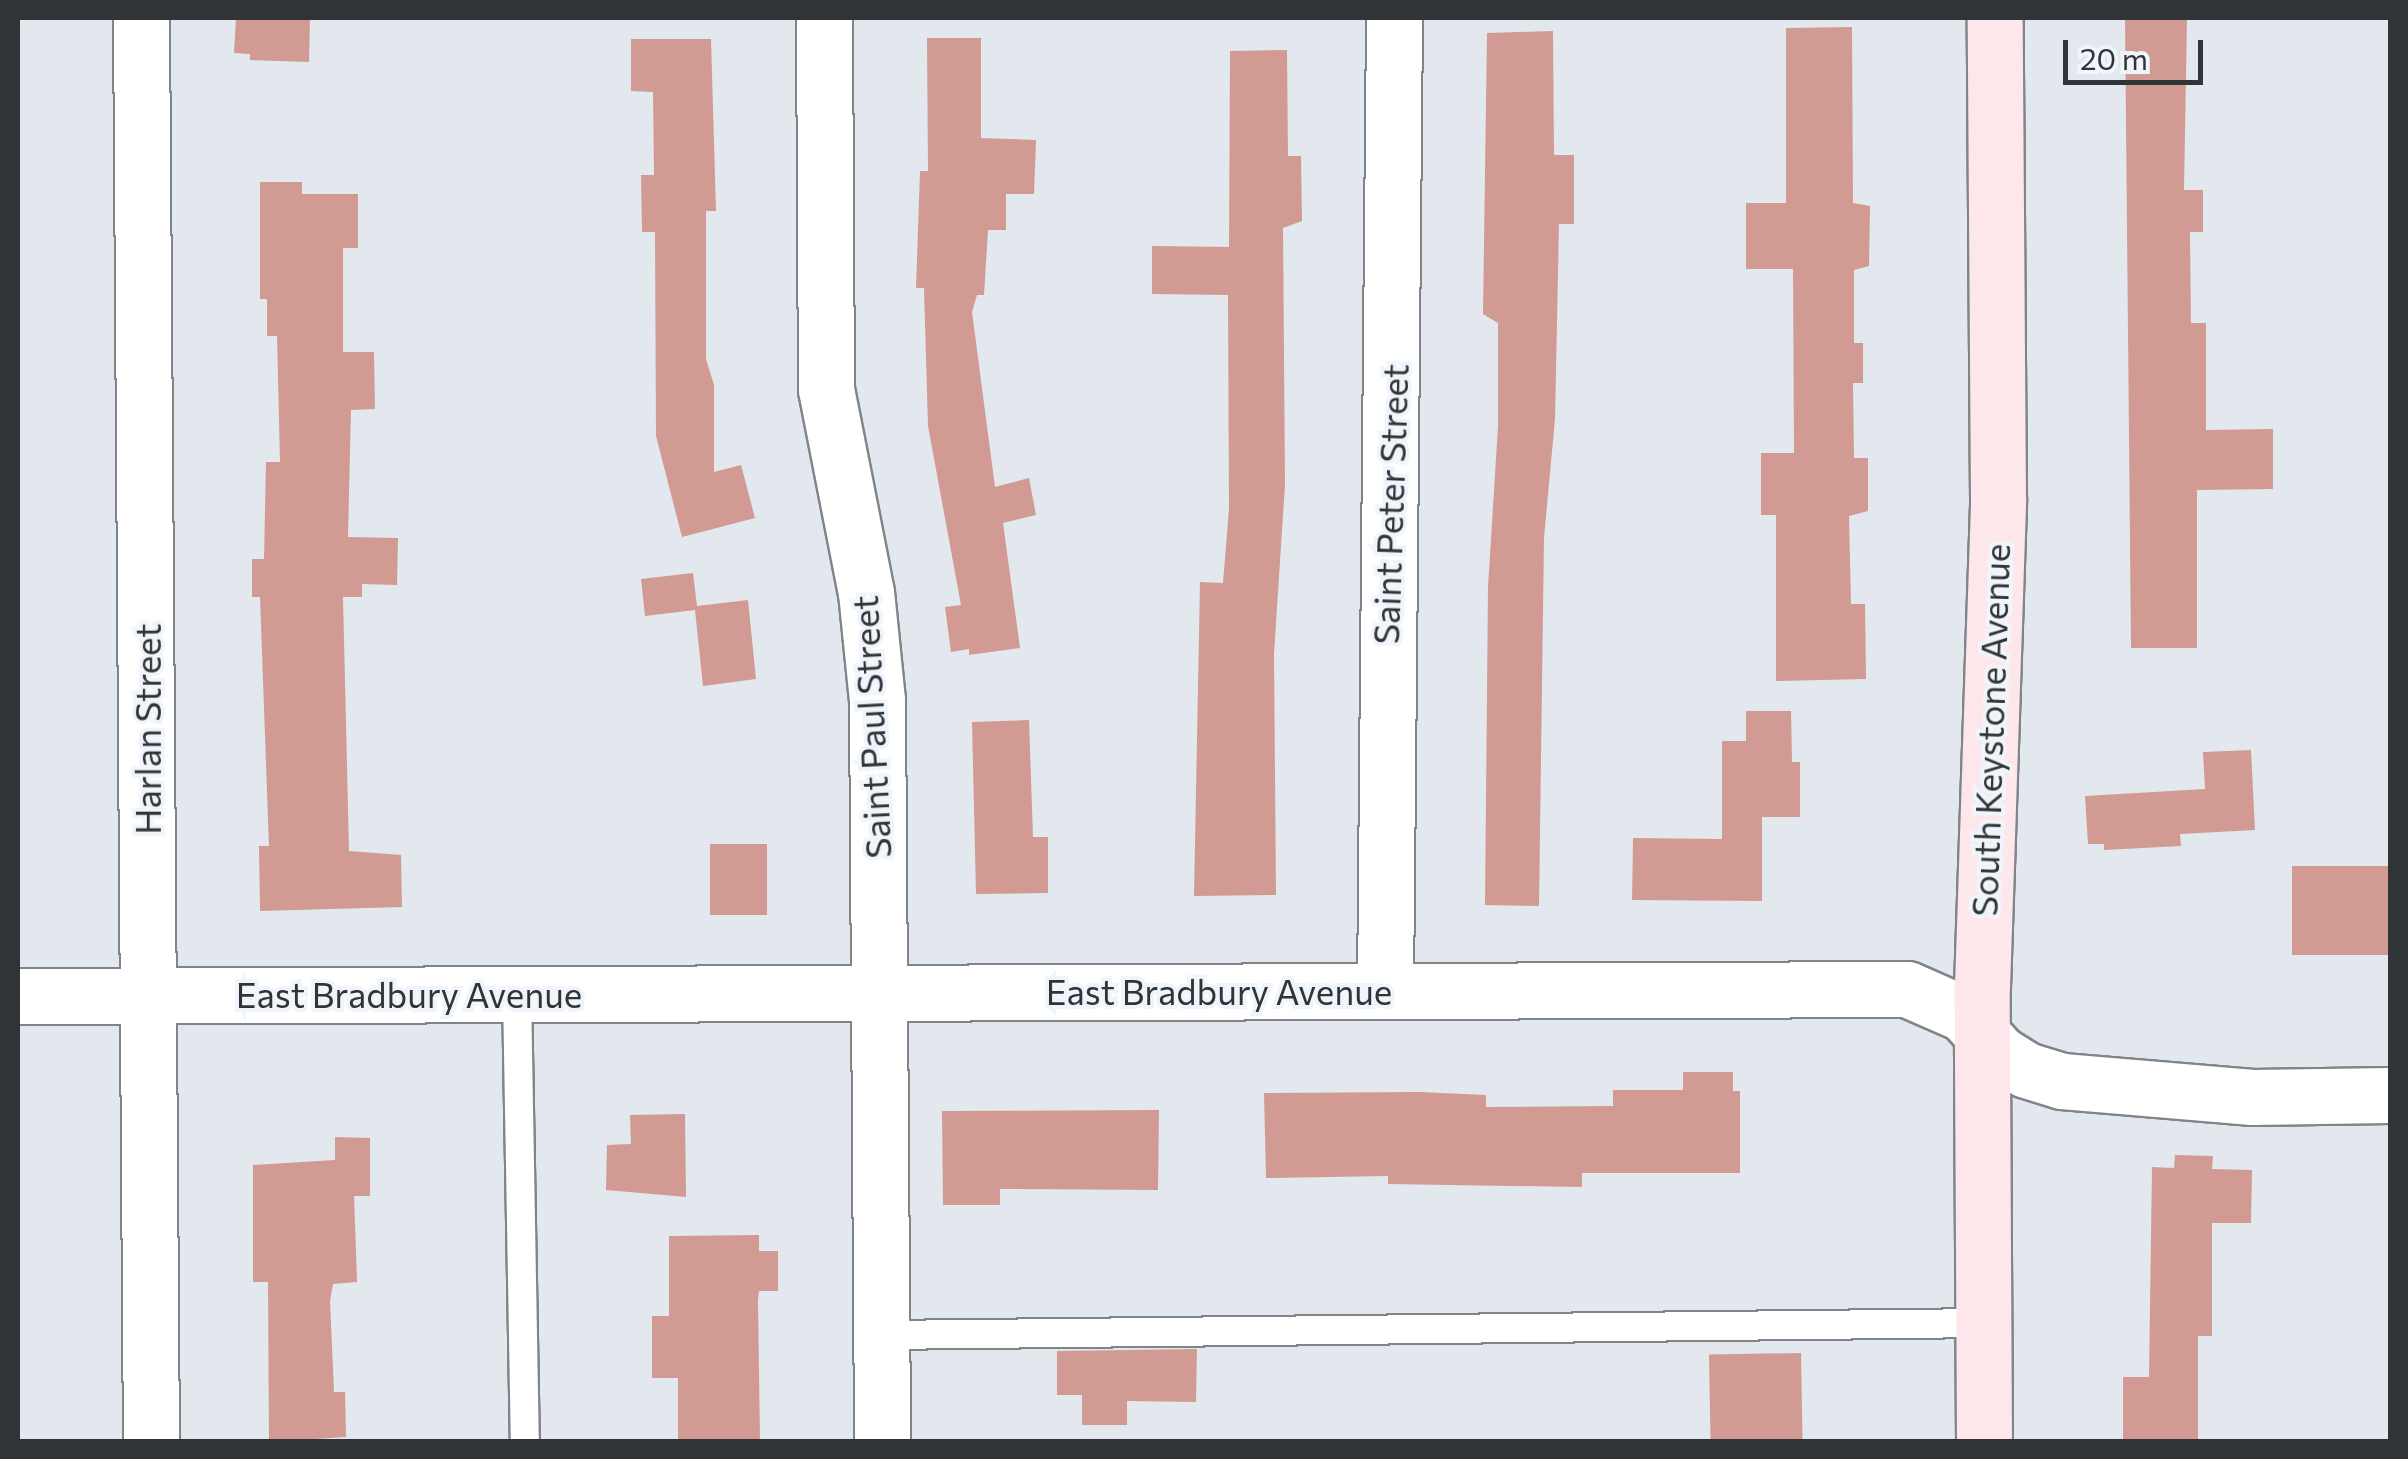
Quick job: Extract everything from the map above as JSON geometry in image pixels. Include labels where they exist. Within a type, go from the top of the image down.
[{"type":"main road","name":"South Keystone Avenue","points":[[1984,1442],[1982,1036],[1998,498],[1995,18]]},
{"type":"street","name":"Harlan Street","points":[[141,18],[150,1442]]},
{"type":"street","name":"Saint Paul Street","points":[[824,18],[826,379],[874,662],[882,1442]]},
{"type":"street","name":"Saint Peter Street","points":[[1385,991],[1394,18]]},
{"type":"street","name":"East Bradbury Avenue","points":[[18,996],[1907,989],[1954,1007],[1982,1036],[2026,1070],[2062,1081],[2252,1098],[2390,1095]]},
{"type":"lane","points":[[517,993],[524,1442]]},
{"type":"lane","points":[[882,1335],[1983,1324]]},
{"type":"building","points":[[236,18],[310,18],[309,62],[250,60],[250,54],[234,53]]},
{"type":"building","points":[[2125,18],[2187,18],[2184,190],[2203,190],[2203,232],[2190,232],[2191,323],[2206,323],[2206,430],[2273,429],[2273,489],[2197,490],[2197,648],[2131,648]]},
{"type":"building","points":[[1852,27],[1853,203],[1870,206],[1869,266],[1854,270],[1854,343],[1863,343],[1863,383],[1853,383],[1854,458],[1868,458],[1868,511],[1849,516],[1851,604],[1865,604],[1866,679],[1776,681],[1776,515],[1761,515],[1761,453],[1794,453],[1793,269],[1746,269],[1746,203],[1786,203],[1786,28]]},
{"type":"building","points":[[1553,31],[1554,155],[1574,155],[1574,224],[1559,224],[1555,419],[1544,538],[1539,906],[1485,905],[1488,587],[1498,426],[1498,323],[1483,314],[1487,33]]},
{"type":"building","points":[[927,38],[981,38],[981,138],[1036,140],[1034,194],[1006,194],[1006,230],[988,230],[984,295],[977,295],[972,312],[995,487],[1029,478],[1036,515],[1003,523],[1020,648],[969,655],[969,649],[951,652],[945,607],[961,605],[928,426],[924,288],[916,288],[920,171],[928,171]]},
{"type":"building","points":[[631,39],[711,39],[716,211],[706,211],[706,359],[714,385],[714,472],[741,465],[755,518],[682,537],[656,436],[655,232],[642,232],[641,175],[654,175],[653,92],[631,91]]},
{"type":"building","points":[[1287,50],[1288,156],[1301,156],[1302,221],[1283,228],[1285,484],[1274,654],[1276,895],[1194,896],[1200,582],[1223,583],[1229,508],[1228,295],[1152,294],[1152,246],[1229,247],[1230,51]]},
{"type":"building","points":[[260,182],[302,182],[302,194],[358,194],[358,248],[343,248],[343,352],[374,352],[375,409],[351,410],[348,537],[398,538],[397,585],[362,584],[362,597],[343,597],[349,851],[401,855],[402,907],[260,911],[259,846],[269,846],[260,597],[252,597],[252,559],[264,559],[266,462],[280,462],[277,336],[267,336],[267,299],[260,299]]},
{"type":"building","points":[[693,573],[697,606],[748,600],[756,679],[703,686],[695,610],[645,616],[641,579]]},
{"type":"building","points":[[1746,711],[1791,711],[1792,762],[1800,762],[1800,817],[1762,817],[1762,901],[1632,900],[1633,838],[1722,839],[1722,741],[1746,741]]},
{"type":"building","points":[[1029,720],[1033,837],[1048,837],[1048,893],[976,894],[972,722]]},
{"type":"building","points":[[2251,750],[2255,830],[2180,834],[2181,846],[2104,850],[2104,844],[2088,844],[2085,796],[2205,789],[2203,752]]},
{"type":"building","points":[[710,844],[767,844],[767,915],[710,915]]},
{"type":"building","points":[[2292,866],[2390,866],[2390,955],[2292,955]]},
{"type":"building","points":[[1683,1072],[1733,1072],[1733,1091],[1740,1091],[1740,1173],[1582,1173],[1582,1187],[1388,1184],[1388,1176],[1266,1178],[1264,1093],[1419,1092],[1486,1095],[1486,1107],[1613,1106],[1613,1090],[1683,1090]]},
{"type":"building","points":[[1159,1110],[1158,1190],[1000,1189],[1000,1205],[943,1205],[942,1111]]},
{"type":"building","points":[[685,1114],[686,1197],[606,1190],[607,1145],[631,1144],[630,1115]]},
{"type":"building","points":[[335,1137],[370,1138],[370,1196],[354,1196],[357,1282],[333,1284],[330,1301],[334,1392],[345,1392],[346,1437],[269,1442],[268,1282],[253,1282],[253,1165],[335,1160]]},
{"type":"building","points":[[2175,1155],[2213,1156],[2212,1169],[2252,1170],[2251,1223],[2212,1223],[2212,1336],[2198,1336],[2198,1441],[2123,1441],[2123,1377],[2149,1377],[2152,1167],[2174,1168]]},
{"type":"building","points":[[759,1235],[759,1251],[778,1251],[778,1291],[759,1291],[758,1300],[760,1442],[678,1442],[678,1378],[652,1378],[652,1316],[669,1316],[669,1236]]},
{"type":"building","points":[[1197,1349],[1196,1402],[1127,1401],[1127,1425],[1082,1425],[1082,1395],[1057,1395],[1057,1351]]},
{"type":"building","points":[[1801,1353],[1803,1442],[1711,1442],[1709,1355]]}]
